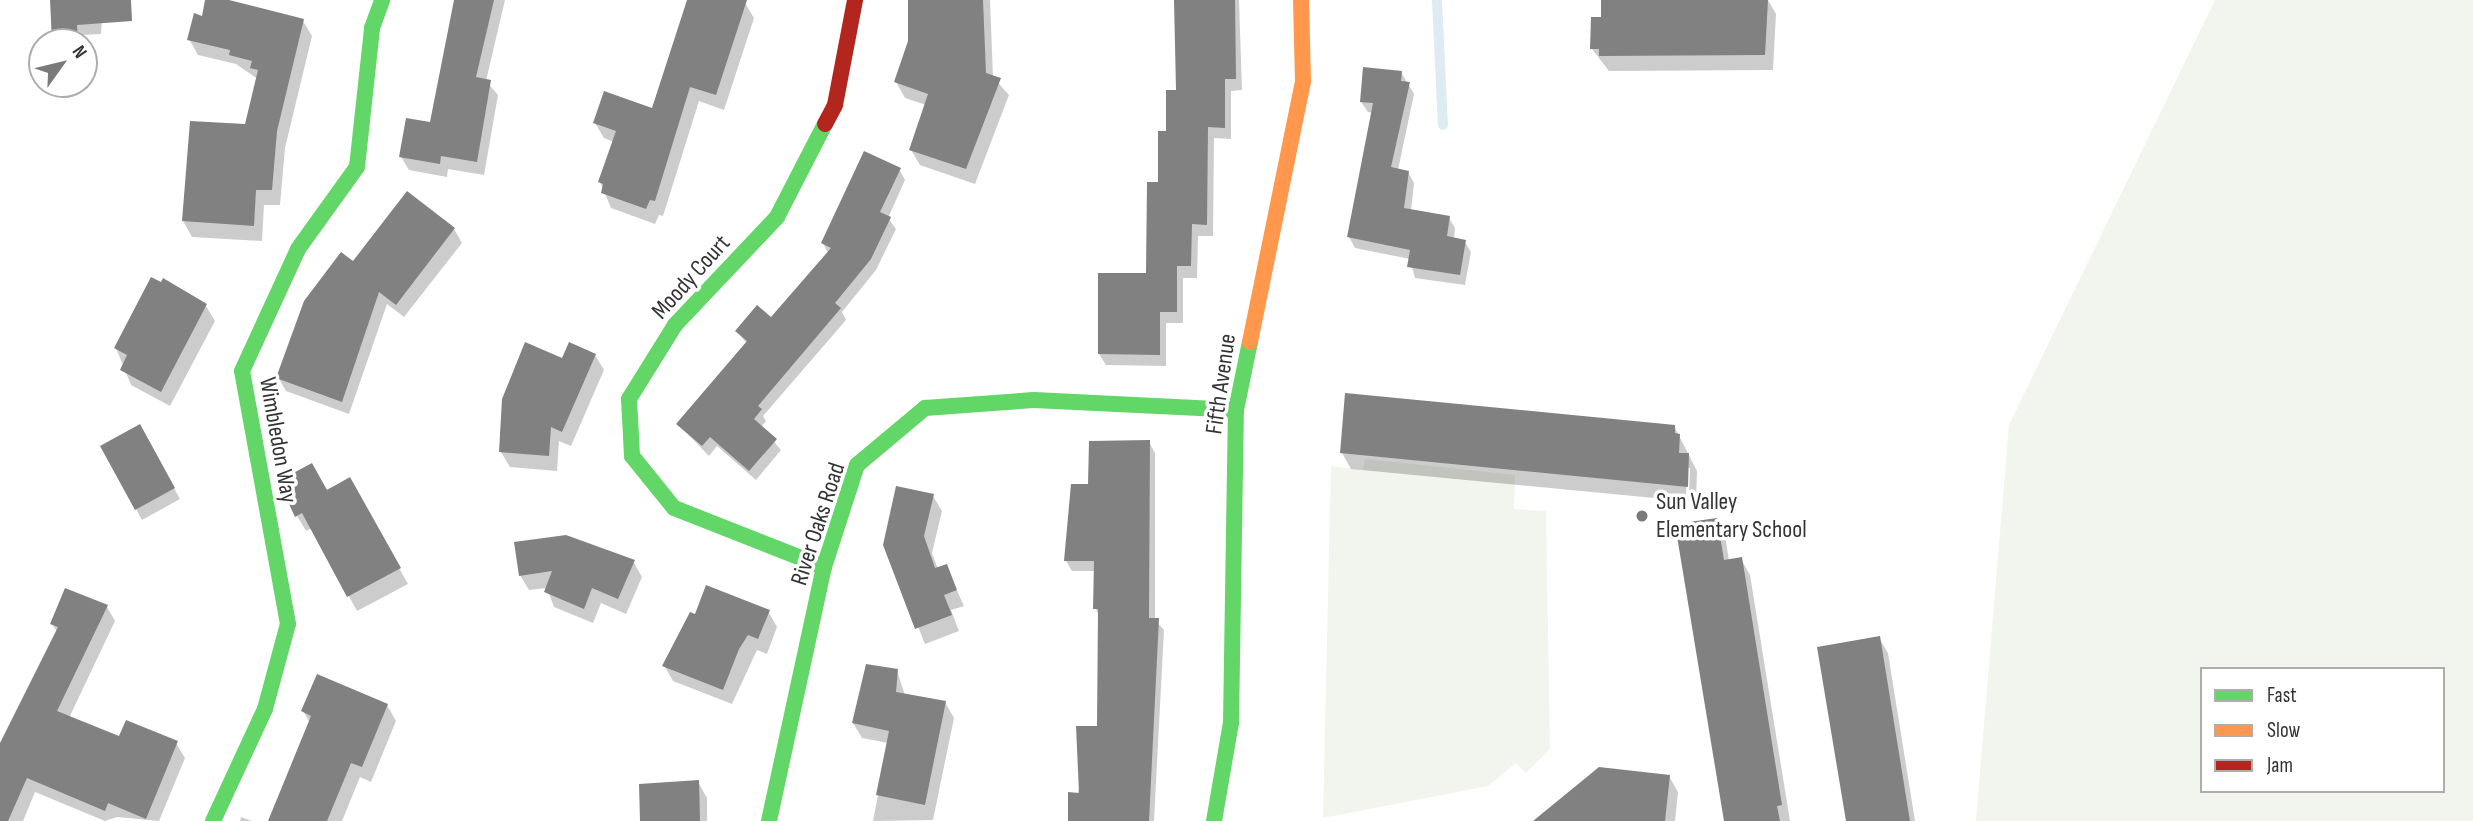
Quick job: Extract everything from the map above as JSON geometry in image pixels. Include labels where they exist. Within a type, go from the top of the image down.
[{"type":"street","name":"Wimbledon Way","points":[[213,821],[265,709],[288,624],[242,371],[299,249],[357,167],[372,28],[382,0]]},
{"type":"street","name":"Moody Court","points":[[824,567],[674,508],[632,456],[629,398],[675,325],[776,217],[835,105],[855,0]]},
{"type":"street","name":"Fifth Avenue","points":[[1214,821],[1231,723],[1236,410],[1303,81],[1301,0]]},
{"type":"street","name":"River Oaks Road","points":[[769,821],[824,567],[858,466],[925,408],[1034,400],[1236,410]]},
{"type":"shaded area","points":[[2215,0],[2473,0],[2473,821],[1976,821],[2009,425]]},
{"type":"shaded area","points":[[1365,459],[1515,475],[1514,509],[1546,511],[1550,749],[1526,773],[1516,763],[1488,786],[1323,818],[1331,466],[1363,470]]},
{"type":"building","points":[[50,0],[131,0],[132,21],[77,25],[77,28],[51,28]]},
{"type":"building","points":[[205,0],[229,0],[304,19],[277,131],[272,190],[256,190],[254,226],[182,221],[190,121],[245,124],[258,70],[250,68],[252,61],[229,55],[230,50],[187,40],[194,13],[202,16]]},
{"type":"building","points":[[454,0],[494,0],[476,77],[491,80],[477,162],[441,156],[440,164],[399,157],[406,118],[430,122]]},
{"type":"building","points":[[687,0],[747,0],[716,95],[690,87],[655,201],[650,200],[646,209],[601,193],[603,184],[598,182],[616,131],[593,123],[604,91],[652,108]]},
{"type":"building","points":[[908,0],[983,0],[986,73],[1001,78],[966,169],[909,150],[928,94],[894,82],[908,41]]},
{"type":"building","points":[[1174,0],[1235,0],[1236,79],[1225,79],[1225,128],[1208,127],[1207,225],[1192,224],[1191,266],[1177,266],[1177,312],[1160,312],[1160,355],[1098,354],[1098,273],[1146,273],[1147,182],[1158,182],[1158,131],[1166,131],[1166,90],[1176,90]]},
{"type":"building","points":[[1601,0],[1768,0],[1765,55],[1599,56],[1599,49],[1590,49],[1591,17],[1601,17]]},
{"type":"building","points":[[1363,67],[1402,71],[1401,81],[1410,82],[1391,167],[1409,171],[1404,208],[1450,216],[1447,236],[1466,240],[1460,275],[1407,267],[1410,250],[1347,237],[1373,103],[1360,102]]},
{"type":"building","points":[[864,151],[901,168],[880,212],[891,217],[871,259],[835,303],[841,308],[758,406],[762,409],[754,419],[777,439],[749,471],[710,437],[702,446],[676,424],[747,341],[735,331],[757,305],[771,317],[831,248],[821,243]]},
{"type":"building","points":[[407,191],[455,228],[396,305],[379,292],[342,402],[276,378],[304,301],[341,252],[353,261]]},
{"type":"building","points":[[151,277],[161,282],[163,278],[207,304],[161,392],[120,370],[127,355],[114,348]]},
{"type":"building","points":[[525,342],[562,358],[569,342],[596,354],[562,432],[551,427],[549,456],[499,452],[502,399]]},
{"type":"building","points":[[1345,393],[1675,425],[1675,433],[1680,434],[1679,453],[1689,453],[1688,487],[1340,453]]},
{"type":"building","points":[[140,424],[175,488],[135,510],[100,446]]},
{"type":"building","points":[[1150,440],[1149,618],[1159,618],[1149,821],[1068,821],[1068,792],[1079,793],[1076,726],[1097,726],[1098,609],[1093,609],[1094,561],[1064,561],[1071,484],[1088,484],[1089,441]]},
{"type":"building","points":[[312,463],[327,490],[350,477],[401,568],[347,597],[302,513],[295,517],[289,504],[284,478]]},
{"type":"building","points":[[896,486],[934,494],[924,536],[935,568],[947,564],[957,590],[944,595],[952,615],[915,629],[883,545]]},
{"type":"building","points":[[1717,518],[1724,560],[1742,557],[1782,805],[1777,806],[1780,821],[1724,821],[1675,524]]},
{"type":"building","points":[[566,535],[635,560],[618,599],[592,588],[584,609],[544,592],[552,571],[519,576],[514,542]]},
{"type":"building","points":[[706,585],[770,610],[758,639],[748,635],[739,649],[723,690],[662,666],[690,612],[695,614]]},
{"type":"building","points":[[65,588],[108,605],[57,711],[119,736],[126,720],[178,741],[146,819],[108,803],[105,811],[27,778],[8,821],[0,821],[0,743],[58,627],[50,624]]},
{"type":"building","points":[[1880,636],[1910,821],[1846,821],[1817,647]]},
{"type":"building","points":[[866,664],[898,669],[896,692],[946,701],[925,805],[876,795],[889,731],[852,723]]},
{"type":"building","points":[[317,674],[388,704],[362,767],[351,763],[327,821],[268,821],[311,716],[301,711]]},
{"type":"building","points":[[1599,767],[1670,775],[1665,821],[1533,821]]},
{"type":"building","points":[[699,780],[700,821],[640,821],[639,784]]},
{"type":"waterway","points":[[1437,0],[1443,125]]},
{"type":"traffic: fast","points":[[213,821],[265,709],[288,624],[242,371],[298,249],[357,167],[372,28],[382,0]]},
{"type":"traffic: fast","points":[[824,567],[674,508],[632,456],[629,399],[675,325],[777,217],[825,124]]},
{"type":"traffic: fast","points":[[1214,821],[1231,723],[1236,410],[1250,342]]},
{"type":"traffic: fast","points":[[769,821],[824,567],[857,465],[925,408],[1034,400],[1236,410]]},
{"type":"traffic: slow","points":[[1250,342],[1303,81],[1301,0]]},
{"type":"traffic: jam","points":[[825,124],[835,105],[855,0]]},
{"type":"place","name":"Sun Valley Elementary School","points":[[1642,516]]}]
